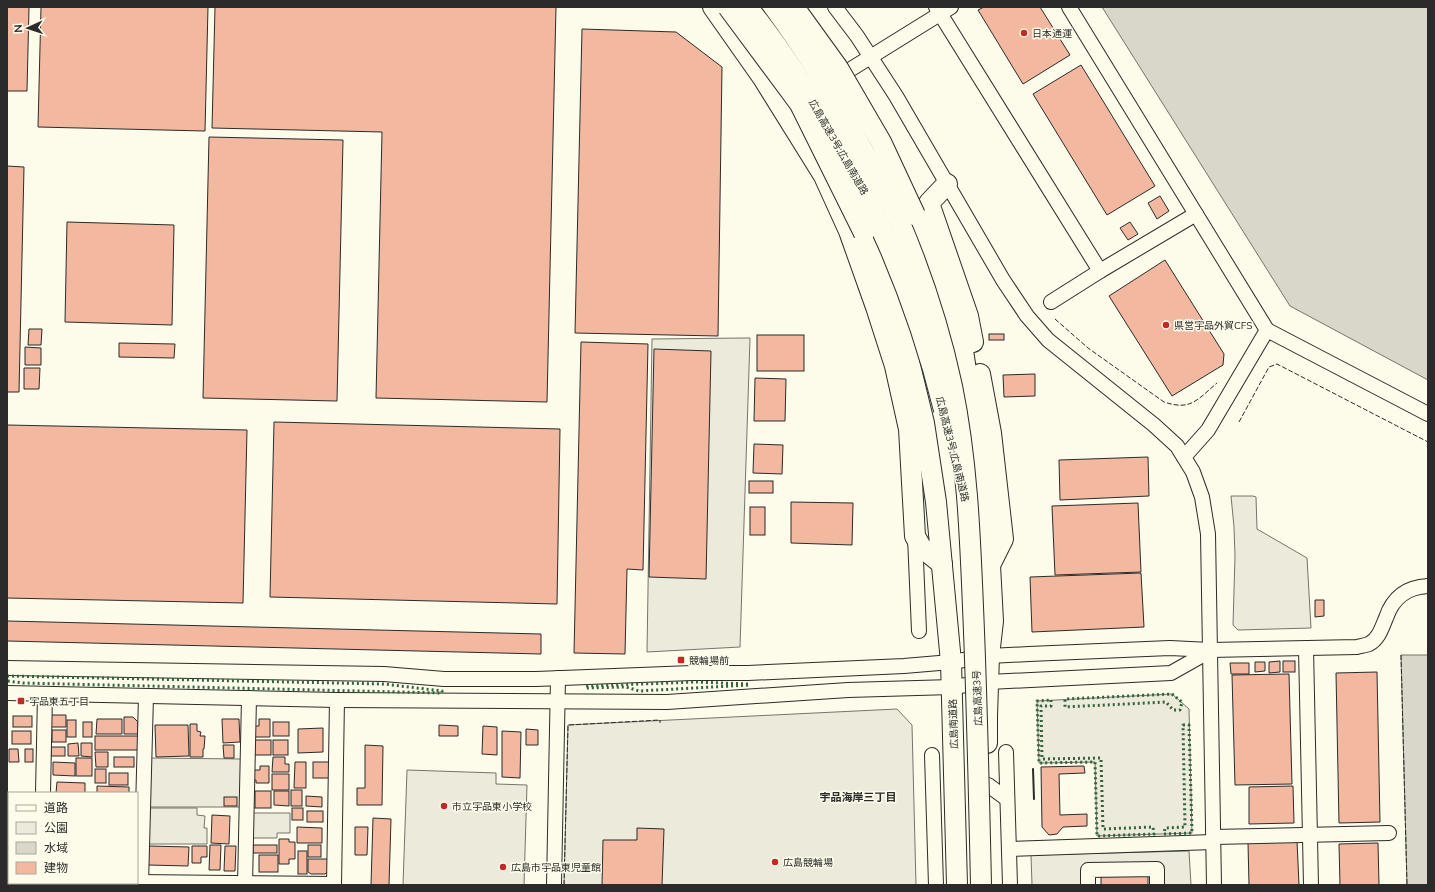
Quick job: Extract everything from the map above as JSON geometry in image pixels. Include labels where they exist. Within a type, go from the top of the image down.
[{"type":"highway","points":[[713,7],[763,78],[824,176],[849,231],[895,366],[909,428],[915,536],[921,547],[942,564]]},
{"type":"highway","name":"広島南道路","points":[[728,7],[800,104],[864,233],[902,328],[924,423],[936,502],[951,662],[957,885]]},
{"type":"highway","name":"広島高速3号;広島南道路","points":[[747,7],[790,65],[832,131],[865,192],[896,259],[921,327],[969,511]]},
{"type":"highway","name":"広島高速3号;広島南道路","points":[[774,7],[807,54],[844,116],[874,170],[900,222],[938,328],[952,385],[962,444],[969,511]]},
{"type":"highway","points":[[794,7],[838,68],[881,142],[915,215],[951,308],[962,344],[987,509],[993,621],[989,656],[987,716],[990,885]]},
{"type":"highway","points":[[946,184],[929,203],[968,316],[991,433],[1003,539],[990,565]]},
{"type":"highway","name":"広島高速3号","points":[[969,511],[978,729],[981,885]]},
{"type":"street","points":[[835,7],[857,36],[896,96],[1003,280],[1027,316],[1048,340],[1154,425],[1177,446],[1193,472],[1202,497],[1208,534],[1214,885]]},
{"type":"street","points":[[1069,7],[1267,330],[1428,414]]},
{"type":"street","points":[[784,111],[870,57],[942,9],[1100,271]]},
{"type":"street","points":[[1051,302],[1196,214]]},
{"type":"street","points":[[1184,457],[1208,430],[1267,330]]},
{"type":"street","points":[[915,536],[919,631]]},
{"type":"street","points":[[7,668],[376,674],[444,679],[536,679],[692,673],[748,673],[904,666],[951,662],[989,656],[1170,648],[1210,650],[1357,647],[1370,644],[1378,636],[1392,605],[1405,591],[1417,586],[1428,586]]},
{"type":"street","points":[[1306,648],[1311,885]]},
{"type":"street","points":[[7,693],[337,700],[668,702],[855,690],[952,687],[989,682],[1171,673],[1210,650]]},
{"type":"street","points":[[554,885],[558,678]]},
{"type":"street","points":[[43,792],[45,694]]},
{"type":"street","points":[[146,696],[140,883],[334,885],[337,700]]},
{"type":"street","points":[[245,884],[249,698]]},
{"type":"street","points":[[1006,752],[1010,885]]},
{"type":"street","points":[[932,755],[936,885]]},
{"type":"street","points":[[988,784],[1007,800]]},
{"type":"street","points":[[934,811],[955,790]]},
{"type":"street","points":[[1009,849],[1213,839],[1388,833]]},
{"type":"street","points":[[1088,885],[1088,870],[1157,869],[1157,885]]},
{"type":"green space","points":[[1172,694],[1189,709],[1192,833],[1097,836],[1095,762],[1039,763],[1037,701]]},
{"type":"green space","points":[[897,709],[912,725],[916,885],[564,885],[568,725]]},
{"type":"green space","points":[[149,758],[242,759],[242,807],[148,807]]},
{"type":"green space","points":[[407,770],[496,773],[496,784],[527,785],[524,885],[403,885]]},
{"type":"shaded area","points":[[750,338],[740,647],[647,652],[652,339]]},
{"type":"shaded area","points":[[1231,496],[1256,497],[1257,529],[1307,558],[1311,628],[1238,630],[1233,625],[1235,556]]},
{"type":"shaded area","points":[[149,808],[197,808],[197,815],[205,816],[204,828],[207,828],[207,844],[148,844]]},
{"type":"shaded area","points":[[251,813],[290,813],[290,833],[277,833],[277,838],[251,838]]},
{"type":"shaded area","points":[[1189,851],[1191,885],[1157,885],[1157,871],[1085,872],[1085,885],[1032,885],[1031,855]]},
{"type":"water","points":[[1102,7],[1428,7],[1428,380],[1290,306]]},
{"type":"water","points":[[1401,655],[1428,655],[1428,885],[1407,885]]},
{"type":"building","points":[[7,7],[29,7],[27,91],[7,91]]},
{"type":"building","points":[[41,7],[208,7],[205,131],[38,127]]},
{"type":"building","points":[[215,7],[556,7],[547,402],[376,398],[382,132],[212,128]]},
{"type":"building","name":"日本通運","points":[[984,7],[1040,7],[1070,55],[1023,84],[978,10]]},
{"type":"building","points":[[582,29],[676,32],[722,67],[718,336],[575,333]]},
{"type":"building","points":[[1081,65],[1155,186],[1107,215],[1033,94]]},
{"type":"building","points":[[209,137],[343,140],[337,401],[203,398]]},
{"type":"building","points":[[7,166],[24,167],[19,392],[7,392]]},
{"type":"building","points":[[1160,196],[1169,211],[1157,219],[1148,203]]},
{"type":"building","points":[[67,222],[174,225],[172,325],[65,322]]},
{"type":"building","points":[[1130,222],[1138,234],[1128,240],[1120,228]]},
{"type":"building","name":"県営宇品外貿CFS","points":[[1165,260],[1224,354],[1223,365],[1172,396],[1109,296]]},
{"type":"building","points":[[29,329],[42,329],[41,345],[28,345]]},
{"type":"building","points":[[989,334],[1004,334],[1004,340],[989,340]]},
{"type":"building","points":[[757,335],[804,335],[804,371],[757,371]]},
{"type":"building","points":[[581,342],[648,344],[643,570],[627,569],[625,654],[574,653]]},
{"type":"building","points":[[119,343],[175,344],[174,358],[119,357]]},
{"type":"building","points":[[25,347],[41,348],[41,365],[25,365]]},
{"type":"building","points":[[654,349],[711,351],[706,579],[649,577]]},
{"type":"building","points":[[24,368],[40,368],[39,389],[24,389]]},
{"type":"building","points":[[1035,374],[1035,396],[1004,397],[1003,375]]},
{"type":"building","points":[[755,378],[786,379],[785,421],[754,421]]},
{"type":"building","points":[[274,422],[560,429],[557,604],[270,597]]},
{"type":"building","points":[[7,425],[247,430],[243,603],[7,598]]},
{"type":"building","points":[[754,444],[783,445],[782,474],[753,473]]},
{"type":"building","points":[[1148,457],[1149,496],[1060,500],[1059,460]]},
{"type":"building","points":[[749,481],[773,481],[773,493],[749,493]]},
{"type":"building","points":[[791,502],[853,503],[852,545],[791,543]]},
{"type":"building","points":[[1138,503],[1141,572],[1055,575],[1052,506]]},
{"type":"building","points":[[750,507],[765,507],[765,535],[750,535]]},
{"type":"building","points":[[1141,573],[1144,627],[1032,632],[1030,577]]},
{"type":"building","points":[[1315,600],[1324,600],[1324,616],[1315,617]]},
{"type":"building","points":[[7,621],[541,634],[541,654],[7,641]]},
{"type":"building","points":[[1280,661],[1280,672],[1269,673],[1269,662]]},
{"type":"building","points":[[1283,661],[1295,661],[1295,672],[1283,672]]},
{"type":"building","points":[[1255,662],[1265,662],[1265,671],[1255,672]]},
{"type":"building","points":[[1230,663],[1249,663],[1249,674],[1231,674]]},
{"type":"building","points":[[1377,672],[1380,822],[1339,823],[1336,673]]},
{"type":"building","points":[[1289,674],[1292,784],[1235,785],[1232,675]]},
{"type":"building","points":[[50,715],[66,715],[66,727],[51,727]]},
{"type":"building","points":[[13,716],[32,716],[32,727],[13,727]]},
{"type":"building","points":[[124,717],[133,717],[138,722],[138,734],[124,734]]},
{"type":"building","points":[[97,719],[122,719],[122,734],[96,734]]},
{"type":"building","points":[[222,719],[239,719],[240,742],[223,743]]},
{"type":"building","points":[[259,719],[270,719],[270,737],[254,737],[254,726],[259,726]]},
{"type":"building","points":[[67,720],[76,720],[76,737],[67,737]]},
{"type":"building","points":[[83,722],[92,722],[92,737],[83,737]]},
{"type":"building","points":[[273,722],[289,722],[289,736],[273,736]]},
{"type":"building","points":[[190,724],[197,724],[197,731],[201,732],[200,736],[205,736],[203,757],[190,757]]},
{"type":"building","points":[[155,725],[188,725],[189,756],[156,757]]},
{"type":"building","points":[[439,725],[458,726],[458,736],[439,736]]},
{"type":"building","points":[[483,726],[497,727],[497,755],[482,754]]},
{"type":"building","points":[[323,728],[323,752],[298,753],[298,729]]},
{"type":"building","points":[[526,729],[538,730],[538,745],[526,745]]},
{"type":"building","points":[[52,730],[66,730],[66,742],[52,742]]},
{"type":"building","points":[[12,731],[31,731],[31,744],[12,744]]},
{"type":"building","points":[[502,731],[521,732],[520,778],[502,777]]},
{"type":"building","points":[[95,736],[138,736],[138,750],[95,750]]},
{"type":"building","points":[[254,740],[271,740],[271,755],[254,755]]},
{"type":"building","points":[[273,740],[288,740],[288,755],[273,755]]},
{"type":"building","points":[[78,743],[79,756],[68,756],[68,744]]},
{"type":"building","points":[[81,743],[92,743],[92,757],[81,756]]},
{"type":"building","points":[[223,745],[234,745],[234,758],[224,758]]},
{"type":"building","points":[[365,745],[383,746],[382,805],[357,805],[357,788],[365,788]]},
{"type":"building","points":[[51,747],[65,747],[65,756],[51,756]]},
{"type":"building","points":[[9,749],[18,749],[19,762],[9,762]]},
{"type":"building","points":[[25,749],[33,749],[33,762],[25,762]]},
{"type":"building","points":[[95,752],[108,752],[108,767],[96,767]]},
{"type":"building","points":[[114,757],[134,757],[134,767],[114,767]]},
{"type":"building","points":[[273,757],[285,757],[285,764],[289,764],[289,772],[272,772]]},
{"type":"building","points":[[76,758],[92,758],[92,776],[76,776]]},
{"type":"building","points":[[53,762],[75,763],[75,776],[53,775]]},
{"type":"building","points":[[295,762],[306,762],[306,788],[294,788]]},
{"type":"building","points":[[313,762],[329,762],[329,778],[313,778]]},
{"type":"building","points":[[260,766],[269,766],[269,783],[256,783],[256,780],[253,780],[253,770],[260,770]]},
{"type":"building","points":[[1084,766],[1085,773],[1059,774],[1060,815],[1087,814],[1087,826],[1063,827],[1057,834],[1049,835],[1042,827],[1041,767]]},
{"type":"building","points":[[95,769],[106,769],[106,783],[95,783]]},
{"type":"building","points":[[109,773],[128,773],[128,785],[109,785]]},
{"type":"building","points":[[272,774],[289,774],[289,790],[272,790]]},
{"type":"building","points":[[57,782],[85,783],[85,792],[56,792]]},
{"type":"building","points":[[97,786],[129,787],[129,792],[97,792]]},
{"type":"building","points":[[1293,786],[1294,823],[1249,824],[1249,787]]},
{"type":"building","points":[[291,790],[302,790],[302,806],[291,806]]},
{"type":"building","points":[[255,791],[271,791],[271,808],[255,808]]},
{"type":"building","points":[[274,791],[289,791],[289,806],[274,805]]},
{"type":"building","points":[[306,796],[322,797],[322,807],[306,806]]},
{"type":"building","points":[[224,797],[237,797],[237,806],[224,806]]},
{"type":"building","points":[[292,808],[303,808],[303,820],[292,820]]},
{"type":"building","points":[[7,809],[8,809],[8,832]]},
{"type":"building","points":[[307,811],[323,811],[323,822],[307,822]]},
{"type":"building","points":[[212,815],[230,816],[229,844],[211,843]]},
{"type":"building","points":[[373,818],[391,819],[389,885],[371,885]]},
{"type":"building","points":[[297,827],[322,828],[322,843],[297,843]]},
{"type":"building","points":[[355,827],[368,827],[367,855],[355,855]]},
{"type":"building","points":[[637,828],[664,829],[662,885],[602,885],[603,840],[637,840]]},
{"type":"building","points":[[279,839],[289,839],[289,842],[295,842],[295,859],[289,859],[289,864],[279,864]]},
{"type":"building","points":[[1297,841],[1299,885],[1249,885],[1248,843]]},
{"type":"building","points":[[1378,843],[1379,885],[1340,885],[1339,844]]},
{"type":"building","points":[[210,845],[221,845],[220,870],[209,870]]},
{"type":"building","points":[[253,845],[277,845],[277,853],[253,853]]},
{"type":"building","points":[[308,845],[321,845],[321,857],[308,857]]},
{"type":"building","points":[[149,846],[189,847],[188,866],[148,865]]},
{"type":"building","points":[[192,846],[207,846],[207,857],[201,857],[201,863],[192,863]]},
{"type":"building","points":[[225,846],[236,846],[235,871],[224,871]]},
{"type":"building","points":[[298,851],[307,851],[307,874],[298,874]]},
{"type":"building","points":[[259,855],[278,855],[278,872],[259,872]]},
{"type":"building","points":[[308,859],[329,859],[329,871],[325,874],[311,874],[308,872]]},
{"type":"building","points":[[1148,873],[1148,885],[1101,885],[1101,874]]},
{"type":"hedge","points":[[7,676],[384,684],[442,691],[442,693],[23,683],[7,681]]},
{"type":"hedge","points":[[696,682],[749,685],[639,691],[626,687],[586,688],[586,686],[696,682]]},
{"type":"hedge","points":[[1172,694],[1182,702],[1180,710],[1173,710],[1166,702],[1065,707],[1065,699],[1172,694]]},
{"type":"hedge","points":[[1051,700],[1051,706],[1041,706],[1042,759],[1101,758],[1103,829],[1153,827],[1154,834],[1097,836],[1095,762],[1039,763],[1037,701],[1051,700]]},
{"type":"hedge","points":[[1183,725],[1189,725],[1192,833],[1164,834],[1165,828],[1185,827],[1183,725]]},
{"type":"fence","points":[[1055,319],[1088,348],[1164,402],[1181,405],[1193,402],[1199,399],[1217,383]]},
{"type":"fence","points":[[1239,422],[1269,367],[1277,364],[1428,442]]},
{"type":"fence","points":[[1401,655],[1407,885]]},
{"type":"fence","points":[[564,885],[568,725],[660,720],[660,723]]},
{"type":"wall","points":[[1033,769],[1034,799]]},
{"type":"place","name":"日本通運","points":[[1024,33]]},
{"type":"place","name":"県営宇品外貿CFS","points":[[1166,325]]},
{"type":"place","name":"競輪場前","points":[[681,660]]},
{"type":"place","name":"宇品東五丁目","points":[[21,701]]},
{"type":"place","name":"市立宇品東小学校","points":[[444,806]]},
{"type":"place","name":"広島競輪場","points":[[775,862]]},
{"type":"place","name":"広島市宇品東児童館","points":[[503,867]]},
{"type":"district","name":"宇品海岸三丁目","points":[[858,797]]}]
